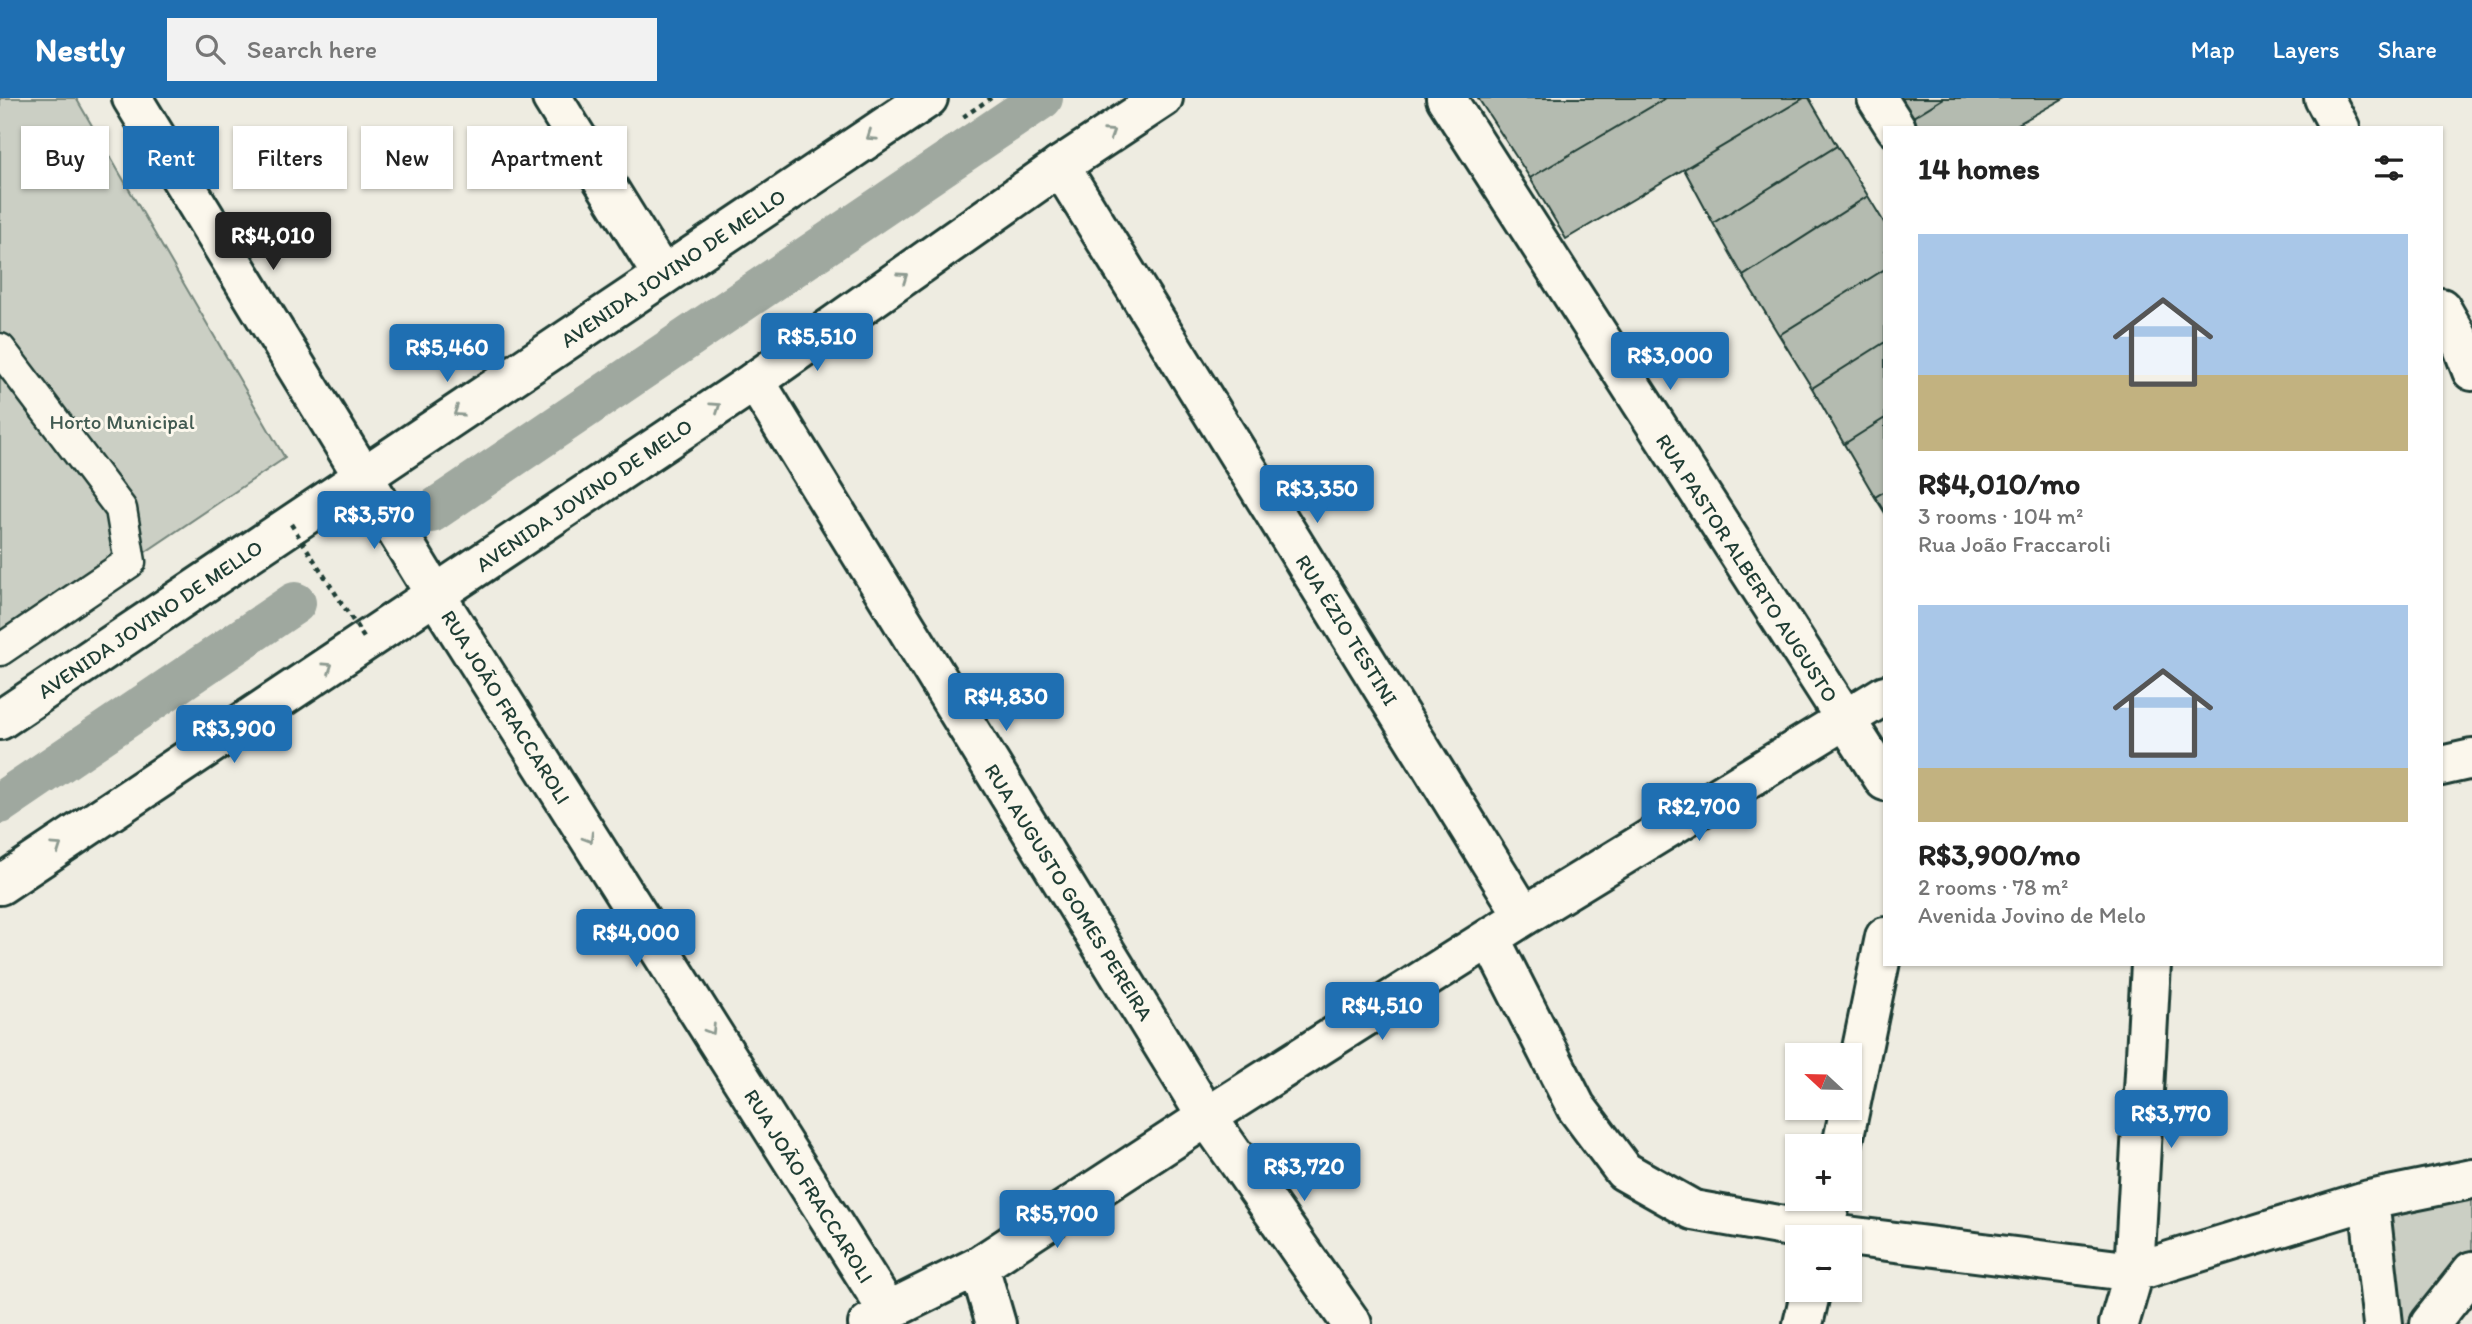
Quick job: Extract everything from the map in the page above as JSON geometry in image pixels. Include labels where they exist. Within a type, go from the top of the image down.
[{"type":"street","name":"RUA JOÃO FRACCAROLI","points":[[132,98],[878,1318]]},
{"type":"street","points":[[552,98],[662,275]]},
{"type":"street","name":"AVENIDA JOVINO DE MELLO","points":[[0,720],[928,98]]},
{"type":"street","name":"AVENIDA JOVINO DE MELO","points":[[0,885],[755,381],[1060,166],[1163,98]]},
{"type":"street","name":"RUA PASTOR ALBERTO AUGUSTO","points":[[1446,98],[1883,778]]},
{"type":"street","points":[[1877,98],[1895,126]]},
{"type":"street","points":[[2324,98],[2339,126]]},
{"type":"street","name":"RUA ÉZIO TESTINI","points":[[1060,166],[1524,916]]},
{"type":"street","points":[[2443,312],[2462,353]]},
{"type":"street","points":[[0,349],[121,509],[130,562],[0,650]]},
{"type":"street","name":"RUA AUGUSTO GOMES PEREIRA","points":[[755,381],[1207,1116],[1352,1324]]},
{"type":"street","points":[[878,1318],[979,1266],[1207,1116],[1524,916],[1883,696]]},
{"type":"street","points":[[2443,766],[2472,759]]},
{"type":"street","points":[[1490,938],[1576,1107],[1624,1171],[1693,1210],[1826,1223],[2134,1272],[2369,1200],[2472,1179]]},
{"type":"street","points":[[1862,1049],[1883,947]]},
{"type":"street","points":[[2119,1324],[2134,1272],[2151,966]]},
{"type":"street","points":[[2369,1200],[2383,1324]]},
{"type":"street","points":[[979,1266],[996,1324]]},
{"type":"street","points":[[2430,1324],[2472,1271]]},
{"type":"street","points":[[1803,1324],[1808,1302]]},
{"type":"path","points":[[291,524],[366,641]]},
{"type":"green space","name":"Horto Municipal","points":[[0,98],[76,98],[92,126],[21,126],[21,189],[109,189],[109,155],[123,179],[123,189],[129,189],[285,458],[0,650]]},
{"type":"green space","points":[[2472,1187],[2472,1258],[2420,1324],[2392,1324],[2389,1217],[2394,1210]]},
{"type":"building","points":[[1478,98],[1666,98],[1530,178]]},
{"type":"building","points":[[1666,98],[1804,98],[1566,239],[1530,178]]},
{"type":"building","points":[[1804,98],[1809,98],[1837,146],[1713,223],[1684,169]]},
{"type":"building","points":[[1895,98],[1944,98],[1908,120]]},
{"type":"building","points":[[1944,98],[2064,98],[2015,126],[1911,126],[1908,120]]},
{"type":"building","points":[[1837,146],[1868,196],[1743,276],[1713,223]]},
{"type":"building","points":[[1868,196],[1883,221],[1883,270],[1779,335],[1743,276]]},
{"type":"building","points":[[1883,270],[1883,343],[1812,388],[1779,335]]},
{"type":"building","points":[[1883,343],[1883,419],[1844,444],[1812,388]]},
{"type":"building","points":[[1883,419],[1883,492],[1875,497],[1844,444]]},
{"type":"building","points":[[1883,492],[1883,510],[1875,497]]},
{"type":"waterway","points":[[431,512],[1042,98]]},
{"type":"waterway","points":[[0,803],[295,603]]}]
